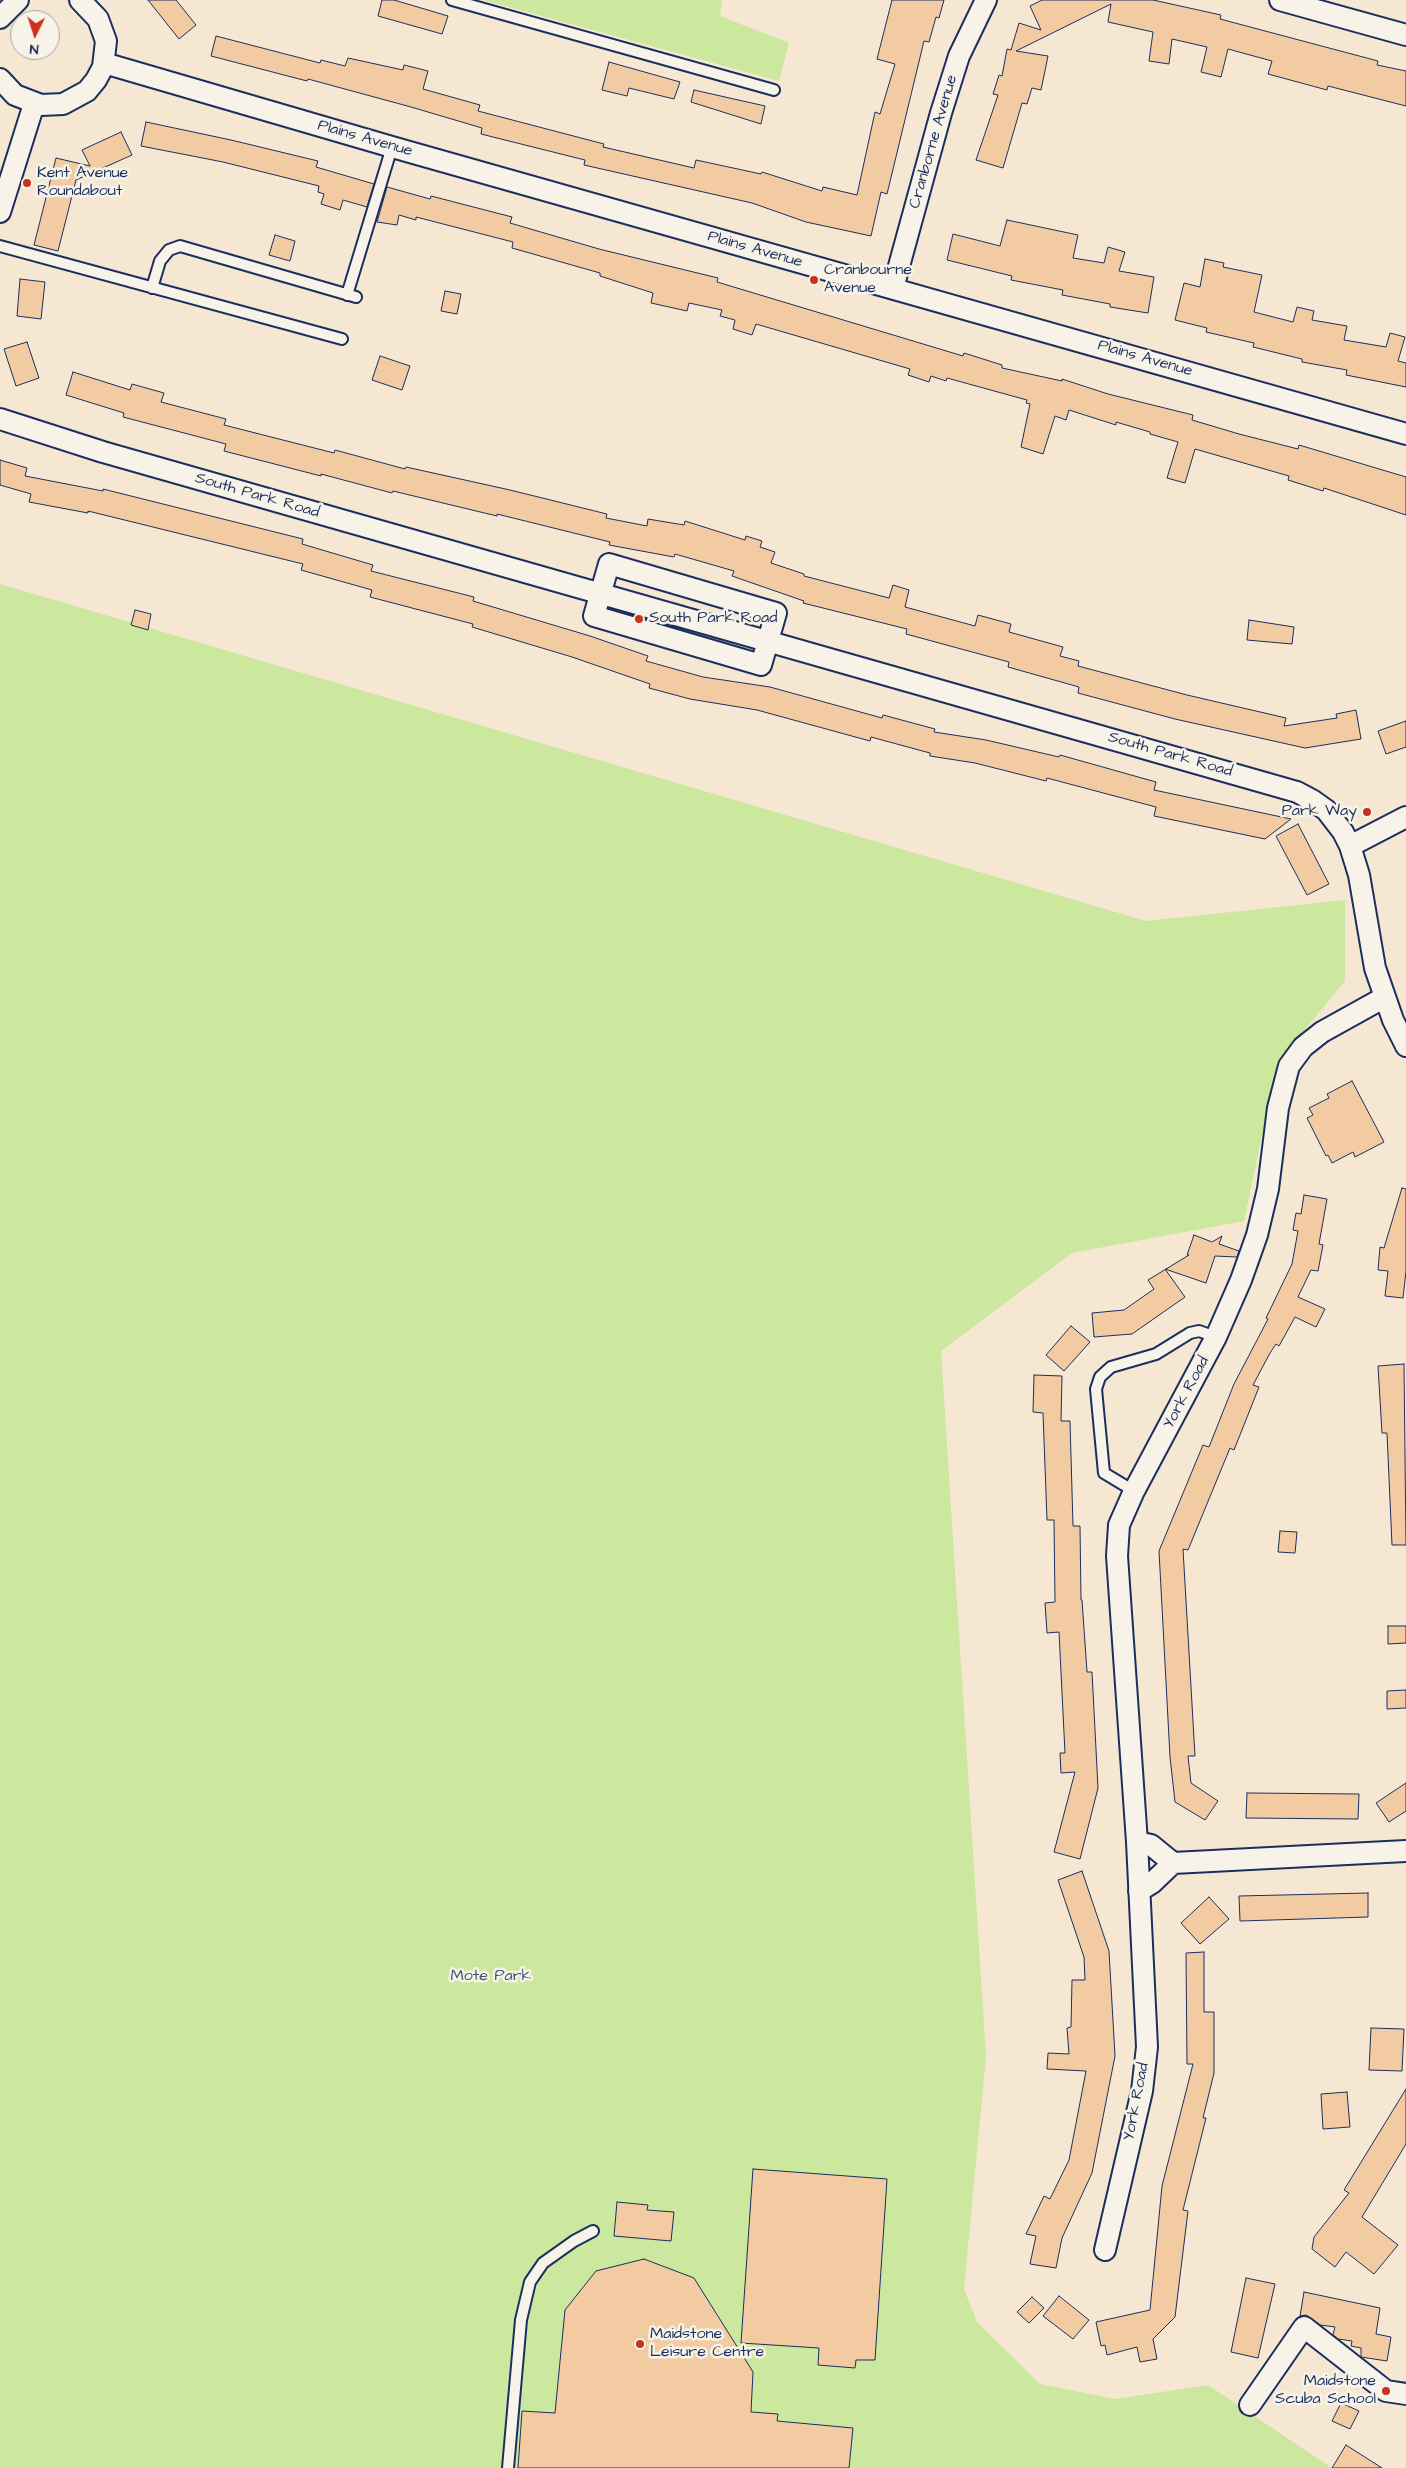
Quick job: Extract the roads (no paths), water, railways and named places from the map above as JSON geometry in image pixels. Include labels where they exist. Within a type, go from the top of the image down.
[{"type":"street","points":[[0,18],[18,0]]},
{"type":"street","name":"Cranborne Avenue","points":[[893,288],[941,112],[959,56],[986,0]]},
{"type":"street","points":[[1280,0],[1406,36]]},
{"type":"street","points":[[0,79],[15,95],[34,104],[56,105],[77,98],[96,80],[104,63],[105,36],[92,4]]},
{"type":"street","name":"Plains Avenue","points":[[104,63],[392,148],[1406,434]]},
{"type":"street","points":[[0,212],[34,104]]},
{"type":"street","name":"South Park Road","points":[[0,419],[84,446],[1297,792],[1326,810],[1343,832],[1350,846],[1359,875],[1375,968],[1393,1020],[1406,1046]]},
{"type":"street","points":[[601,594],[610,564],[776,613],[768,642]]},
{"type":"street","points":[[1350,846],[1406,817]]},
{"type":"street","name":"York Road","points":[[1105,2250],[1142,2091],[1147,2024],[1137,1842],[1117,1556],[1120,1525],[1134,1492],[1216,1337],[1241,1280],[1257,1235],[1272,1162],[1280,1101],[1289,1066],[1302,1047],[1322,1032],[1385,998]]},
{"type":"street","points":[[1137,1842],[1151,1845],[1173,1863]]},
{"type":"street","points":[[1139,1891],[1152,1883],[1173,1863],[1406,1851]]},
{"type":"street","points":[[1250,2405],[1304,2327],[1386,2392],[1406,2394]]},
{"type":"lane","points":[[452,0],[774,90]]},
{"type":"lane","points":[[152,288],[160,261],[169,250],[180,246],[352,296],[392,148]]},
{"type":"lane","points":[[0,246],[342,339]]},
{"type":"lane","points":[[1134,1492],[1104,1473],[1096,1389],[1100,1377],[1111,1367],[1156,1354],[1190,1333],[1199,1331],[1216,1337]]},
{"type":"lane","points":[[508,2468],[521,2320],[530,2282],[543,2263],[574,2241],[593,2231]]},
{"type":"place","name":"Kent Avenue Roundabout","points":[[27,183]]},
{"type":"place","name":"Cranbourne Avenue","points":[[814,280]]},
{"type":"place","name":"South Park Road","points":[[639,619]]},
{"type":"place","name":"Park Way","points":[[1367,812]]},
{"type":"place","name":"Maidstone Leisure Centre","points":[[640,2344]]},
{"type":"place","name":"Maidstone Scuba School","points":[[1386,2391]]},
{"type":"park label","name":"Mote Park","points":[[491,1977]]}]
